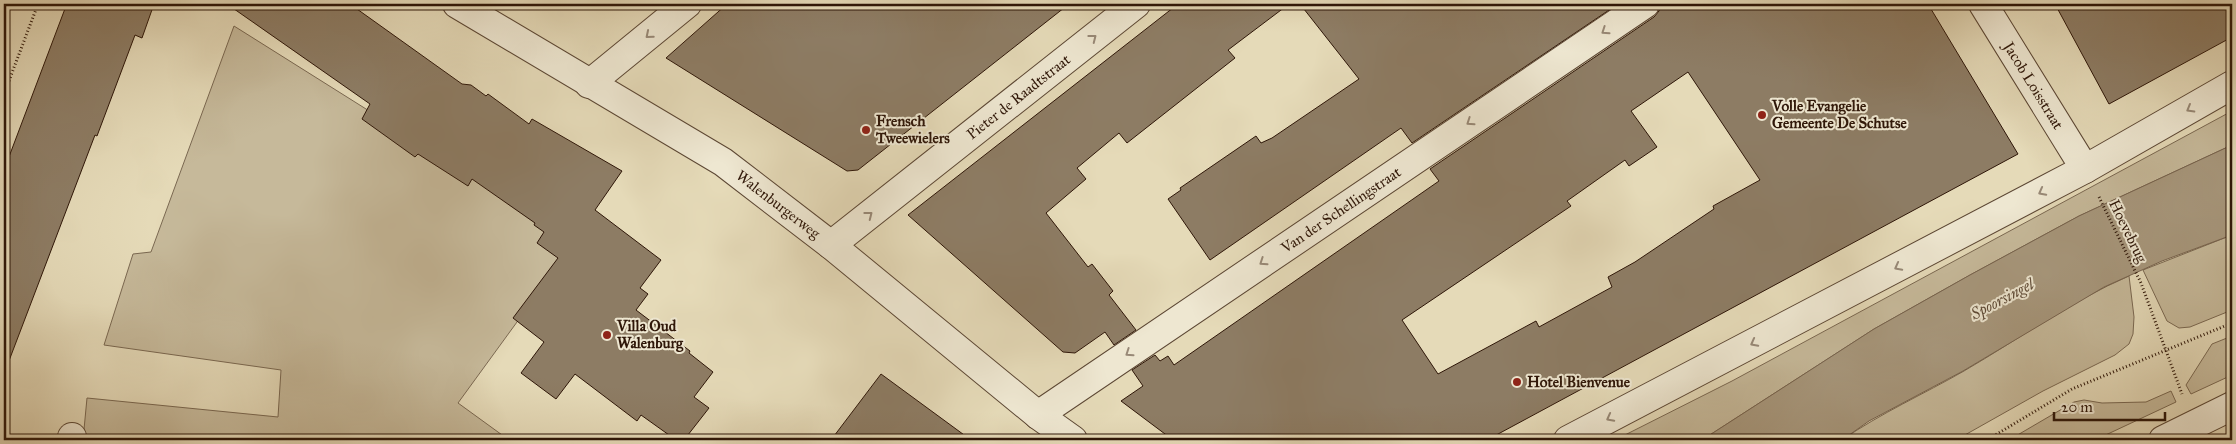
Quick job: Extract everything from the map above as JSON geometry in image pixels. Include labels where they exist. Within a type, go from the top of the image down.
[{"type":"street","name":"Walenburgerweg","points":[[457,4],[723,162],[831,245],[1038,415],[1073,440]]},
{"type":"street","points":[[589,84],[687,4]]},
{"type":"street","name":"Pieter de Raadtstraat","points":[[831,245],[1136,4]]},
{"type":"street","name":"Van der Schellingstraat","points":[[1038,415],[1645,4]]},
{"type":"street","name":"Jacob Loisstraat","points":[[1983,4],[2090,179]]},
{"type":"street","points":[[1568,440],[2090,179],[2232,85]]},
{"type":"street","points":[[2163,440],[2232,406]]},
{"type":"path","points":[[4,94],[38,4]]},
{"type":"path","name":"Hoevebrug","points":[[2090,179],[2141,284],[2193,425]]},
{"type":"path","points":[[1987,440],[2072,389],[2232,324]]},
{"type":"shaded area","points":[[234,26],[576,241],[458,403],[509,440],[83,440],[87,398],[278,417],[281,370],[104,345],[133,254],[151,252]]},
{"type":"shaded area","points":[[2232,111],[2232,145],[2079,216],[1970,275],[1874,329],[1702,440],[1615,440],[1732,381]]},
{"type":"shaded area","points":[[2232,235],[2232,310],[2190,327],[2179,328],[2167,321],[2143,270]]},
{"type":"shaded area","points":[[2129,276],[2134,317],[2133,334],[2129,344],[2115,355],[2043,391],[1956,440],[1842,440],[1887,412],[1964,371],[2086,297]]},
{"type":"shaded area","points":[[2232,336],[2232,375],[2191,394],[2186,385],[2212,344]]},
{"type":"shaded area","points":[[2171,391],[2176,402],[2095,440],[2009,440],[2074,402],[2084,400],[2102,403],[2146,402]]},
{"type":"water","name":"Spoorsingel","points":[[2232,145],[2232,235],[2162,261],[2104,287],[1963,371],[1869,421],[1842,440],[1702,440],[1874,329],[1970,275],[2079,216]]},
{"type":"building","points":[[62,4],[154,4],[142,38],[135,35],[7,366],[4,365],[4,170],[66,6]]},
{"type":"building","points":[[227,4],[350,4],[462,84],[471,85],[486,96],[488,94],[529,124],[532,119],[622,171],[595,210],[661,260],[640,288],[648,294],[636,310],[690,351],[689,353],[713,372],[694,397],[709,408],[684,440],[676,440],[641,415],[637,421],[575,374],[556,399],[521,373],[544,342],[513,318],[558,258],[537,243],[544,232],[534,225],[535,223],[472,179],[468,186],[418,154],[415,157],[362,119],[370,104]]},
{"type":"building","points":[[727,4],[1069,4],[858,170],[847,171],[666,58]]},
{"type":"building","points":[[1178,4],[1289,4],[1228,50],[1235,58],[1127,143],[1119,133],[1077,168],[1086,179],[1046,213],[1088,267],[1092,264],[1113,291],[1109,295],[1136,330],[1114,345],[1105,332],[1075,353],[1063,352],[908,215]]},
{"type":"building","points":[[1300,4],[1448,4],[1450,6],[1453,4],[1618,4],[1412,143],[1401,128],[1210,260],[1168,199],[1181,190],[1180,188],[1256,136],[1261,143],[1272,138],[1359,79]]},
{"type":"building","points":[[1660,4],[1928,4],[2018,154],[1487,440],[1173,440],[1121,401],[1143,386],[1132,370],[1155,355],[1160,361],[1168,356],[1174,365],[1439,181],[1430,169],[1654,17],[1659,11]],"holes":[[[1688,72],[1760,180],[1713,206],[1714,209],[1635,262],[1608,277],[1612,287],[1539,327],[1536,321],[1438,374],[1402,320],[1571,206],[1567,201],[1625,160],[1629,166],[1657,147],[1631,111]]]},
{"type":"building","points":[[2055,4],[2232,4],[2232,37],[2109,104]]},
{"type":"building","points":[[881,374],[971,440],[831,440]]},
{"type":"place","name":"Volle Evangelie Gemeente De Schutse","points":[[1762,115]]},
{"type":"place","name":"Frensch Tweewielers","points":[[866,130]]},
{"type":"place","name":"Villa Oud Walenburg","points":[[607,335]]},
{"type":"place","name":"Hotel Bienvenue","points":[[1517,382]]}]
